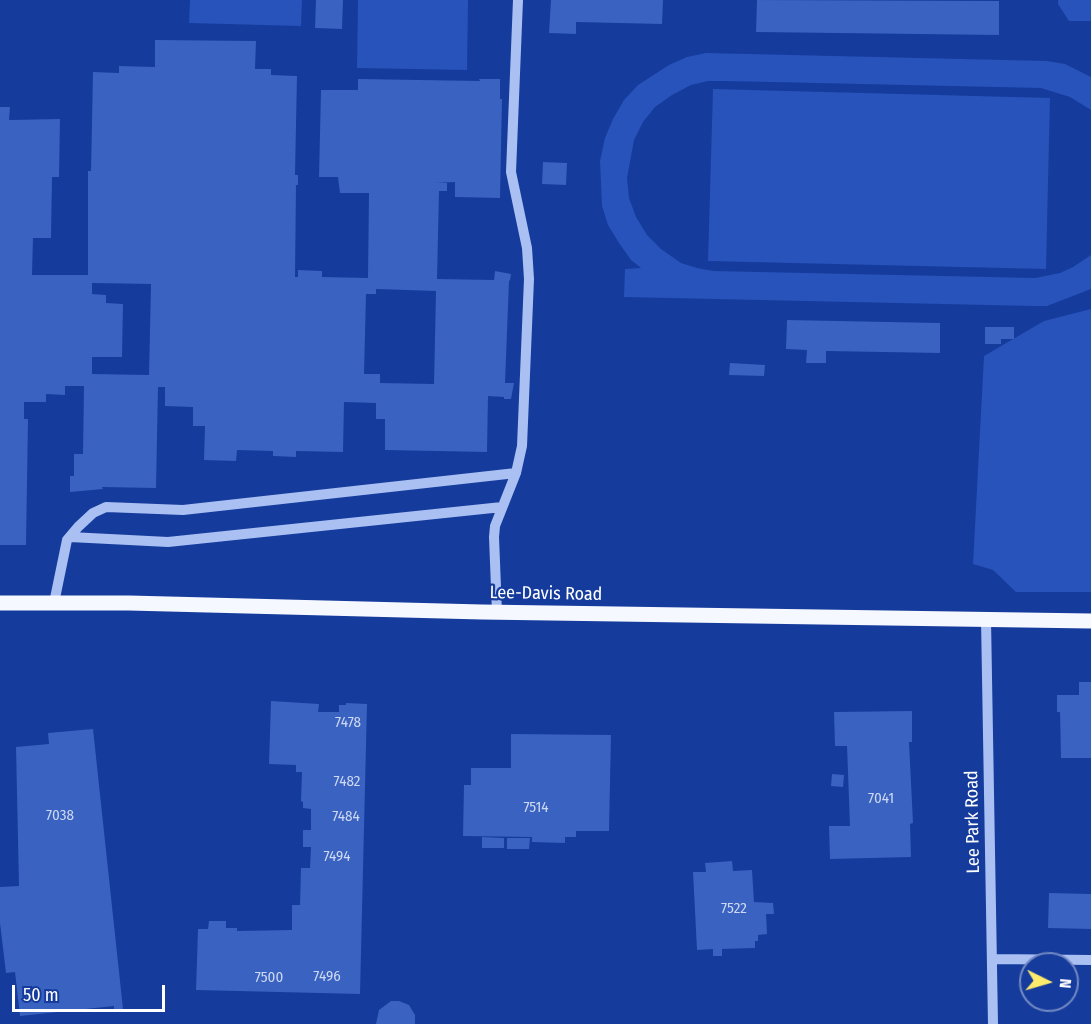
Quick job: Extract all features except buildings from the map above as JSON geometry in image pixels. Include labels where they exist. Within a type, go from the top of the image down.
[{"type":"main road","name":"Lee-Davis Road","points":[[0,603],[129,603],[497,613],[1091,621]]},
{"type":"street","points":[[497,613],[495,526],[516,472],[522,446],[529,279],[527,248],[511,172],[518,0]]},
{"type":"street","points":[[54,603],[67,540],[93,513],[106,507],[183,510],[516,472]]},
{"type":"street","points":[[70,537],[168,542],[502,507]]},
{"type":"street","name":"Lee Park Road","points":[[986,619],[993,1024]]},
{"type":"street","points":[[992,959],[1091,960]]},
{"type":"shaded area","points":[[190,0],[302,0],[301,26],[189,23]]},
{"type":"shaded area","points":[[358,0],[468,0],[467,70],[357,68]]},
{"type":"shaded area","points":[[1058,0],[1091,0],[1091,21],[1069,21],[1058,4]]},
{"type":"shaded area","points":[[706,53],[1047,61],[1065,64],[1091,77],[1091,110],[1070,97],[1041,88],[726,81],[708,81],[691,85],[655,107],[643,122],[634,140],[627,178],[629,198],[636,217],[647,235],[661,249],[681,263],[713,271],[1035,278],[1060,273],[1091,255],[1091,289],[1047,306],[624,297],[625,269],[641,268],[631,260],[619,243],[608,225],[602,206],[600,161],[605,138],[624,100],[638,85],[669,65],[687,57]]},
{"type":"shaded area","points":[[713,89],[1050,98],[1046,269],[708,261]]},
{"type":"shaded area","points":[[1091,309],[1091,592],[1016,592],[993,570],[973,564],[984,356],[1044,321]]}]
